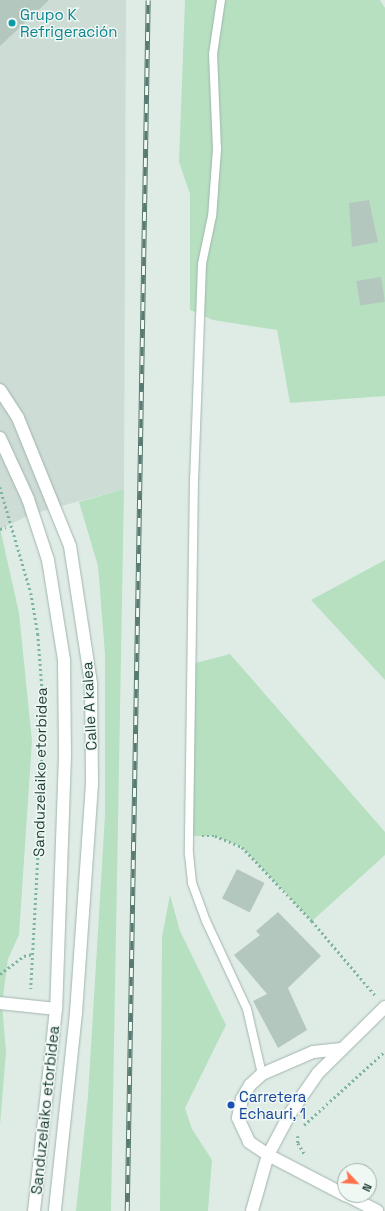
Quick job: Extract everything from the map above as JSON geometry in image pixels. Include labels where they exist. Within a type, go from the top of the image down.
[{"type":"main road","name":"Calle A kalea","points":[[0,390],[18,418],[70,546],[91,684],[92,784],[76,1013]]},
{"type":"main road","name":"Calle A kalea","points":[[0,438],[28,499],[48,560],[64,660],[65,755],[56,1009]]},
{"type":"main road","points":[[0,1003],[56,1009]]},
{"type":"main road","points":[[252,1211],[268,1155],[290,1112],[318,1073],[383,1004]]},
{"type":"main road","name":"Sanduzelaiko etorbidea","points":[[34,1211],[56,1009]]},
{"type":"main road","name":"Sanduzelaiko etorbidea","points":[[55,1211],[76,1013]]},
{"type":"main road","points":[[337,1191],[268,1155],[249,1142],[238,1118],[242,1099],[250,1085],[262,1074],[313,1052],[341,1049]]},
{"type":"main road","points":[[361,1203],[377,1211]]},
{"type":"lane","points":[[221,0],[213,54],[217,149],[212,216],[202,264],[200,312],[194,478],[189,836],[192,883],[206,921],[247,1009],[262,1074]]},
{"type":"path","name":"Sanduzelaiko etorbidea","points":[[0,487],[31,593],[40,654],[43,700],[42,803],[31,990],[32,1006]]},
{"type":"path","points":[[0,529],[6,527]]},
{"type":"path","points":[[189,836],[215,836],[242,847],[312,921],[383,1004]]},
{"type":"path","points":[[0,974],[24,956],[33,954]]},
{"type":"path","points":[[302,1127],[385,1051]]},
{"type":"path","points":[[300,1131],[298,1143],[305,1155]]},
{"type":"shaded area","points":[[0,0],[126,0],[124,489],[32,514],[0,529]]},
{"type":"green space","points":[[185,0],[380,0],[385,8],[385,396],[290,403],[277,330],[213,320],[190,310],[190,194],[179,162]],"holes":[[[215,122],[221,156],[214,187]]]},
{"type":"green space","points":[[124,489],[111,1211],[76,1211],[88,1096],[105,815],[105,654],[98,566],[79,502]]},
{"type":"green space","points":[[0,528],[19,613],[32,741],[19,935],[8,959],[2,1004],[6,1052],[0,1125]]},
{"type":"green space","points":[[385,560],[385,680],[311,600]]},
{"type":"green space","points":[[230,654],[385,832],[385,855],[312,921],[242,847],[215,836],[189,836],[192,664]]},
{"type":"green space","points":[[170,895],[180,931],[226,1025],[185,1108],[192,1129],[212,1160],[208,1211],[160,1211],[162,937]]},
{"type":"building","name":"Grupo K Refrigeración","points":[[0,0],[49,0],[0,46]]},
{"type":"building","points":[[369,200],[378,242],[352,247],[349,203]]},
{"type":"building","points":[[381,277],[385,302],[360,306],[356,281]]},
{"type":"building","points":[[237,869],[265,883],[250,912],[222,898]]},
{"type":"building","points":[[278,912],[321,956],[288,988],[307,1030],[278,1048],[253,1001],[267,994],[234,955],[260,935],[256,931]]},
{"type":"railway","points":[[127,1211],[148,0]]},
{"type":"place","name":"Grupo K Refrigeración","points":[[12,23]]},
{"type":"place","name":"Carretera Echauri, 1","points":[[231,1105]]}]
